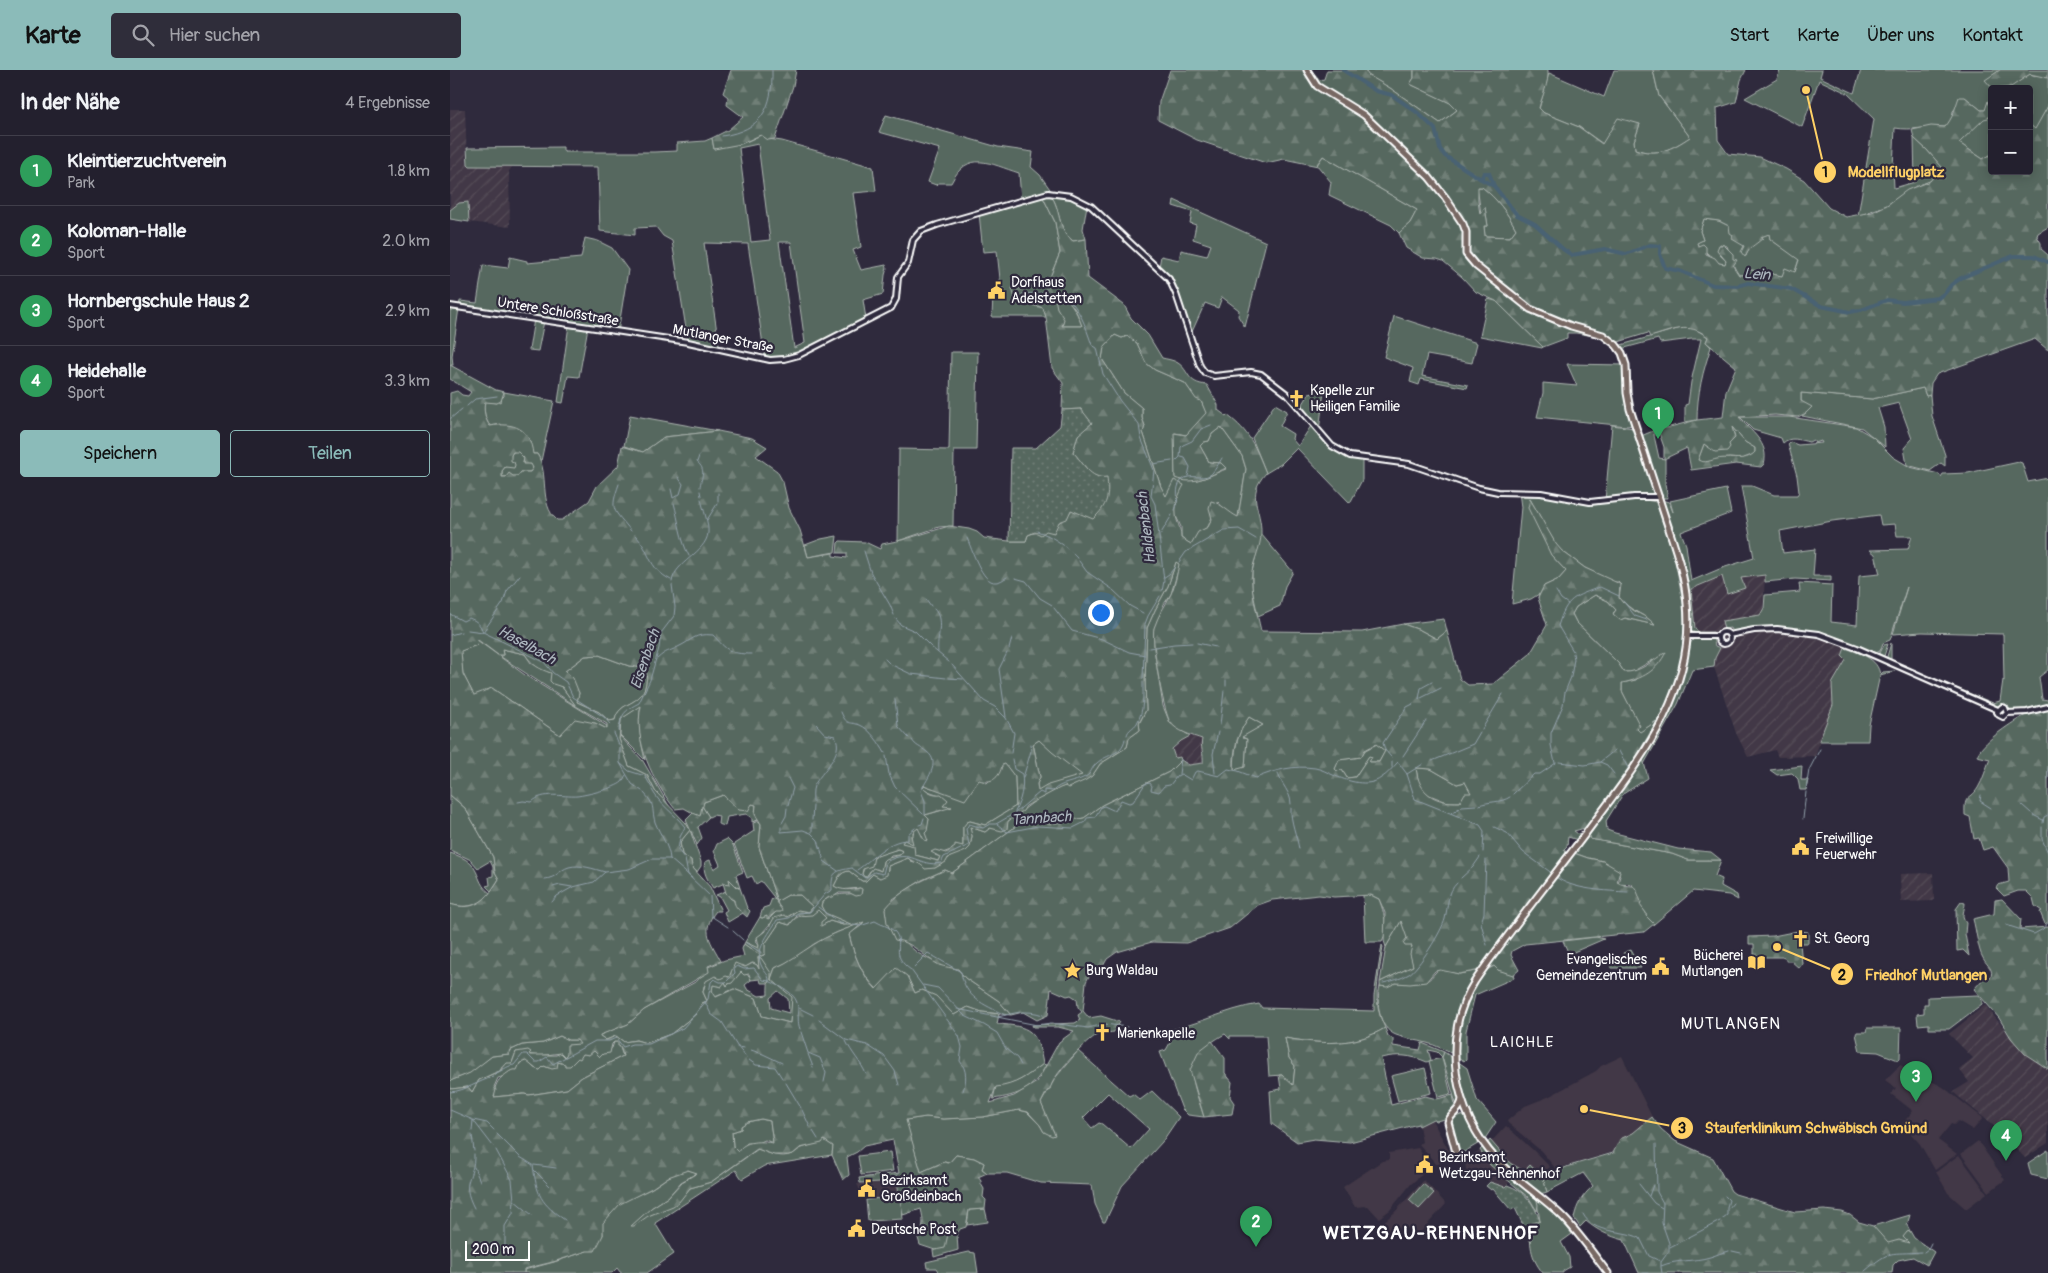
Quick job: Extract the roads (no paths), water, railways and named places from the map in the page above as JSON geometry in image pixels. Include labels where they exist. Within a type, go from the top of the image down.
[{"type":"main road","points":[[1307,70],[1317,86],[1326,94],[1351,106],[1371,120],[1428,177],[1445,197],[1463,224],[1466,232],[1466,250],[1471,261],[1530,309],[1571,326],[1602,336],[1619,347],[1626,365],[1627,393],[1630,409],[1684,582],[1688,612],[1688,636],[1684,665],[1675,694],[1663,720],[1611,799],[1488,963],[1468,994],[1457,1026],[1455,1060],[1462,1099],[1480,1139],[1496,1159],[1562,1216],[1608,1273]]},
{"type":"main road","name":"Mutlanger Straße","points":[[664,338],[765,359],[780,360],[799,354],[891,308],[896,299],[898,277],[908,263],[913,240],[929,227],[1006,204],[1044,194],[1057,193],[1076,197],[1088,204],[1169,279],[1176,294],[1200,366],[1209,375],[1219,376],[1252,372],[1264,377],[1287,394],[1328,441],[1341,452],[1356,457],[1409,464],[1492,491],[1541,492],[1586,502],[1605,502],[1634,497],[1659,497]]},
{"type":"main road","name":"Untere Schloßstraße","points":[[450,306],[664,338]]},
{"type":"main road","points":[[1688,636],[1718,636],[1724,632],[1729,635],[1754,630],[1777,629],[1819,634],[1857,648],[1998,710],[2004,708],[2007,713],[2027,712],[2048,707]]},
{"type":"main road","points":[[1718,636],[1718,641],[1724,644],[1729,642],[1729,635]]},
{"type":"main road","points":[[1458,1155],[1448,1124],[1462,1099]]},
{"type":"main road","points":[[1455,1113],[1467,1113]]},
{"type":"waterway","points":[[722,136],[747,128],[762,115],[770,96],[772,70]]},
{"type":"waterway","name":"Lein","points":[[1343,70],[1376,91],[1392,95],[1418,113],[1435,129],[1440,149],[1445,156],[1481,179],[1484,173],[1489,173],[1494,186],[1517,215],[1535,224],[1572,255],[1605,249],[1626,254],[1650,245],[1660,246],[1660,254],[1665,268],[1680,271],[1713,285],[1738,286],[1748,283],[1791,289],[1821,306],[1850,312],[1887,300],[1903,302],[1938,298],[1961,278],[2013,256],[2034,256],[2048,262]]},
{"type":"waterway","name":"Lein","points":[[1481,179],[1494,186]]},
{"type":"waterway","name":"Haldenbach","points":[[1022,294],[1047,293],[1063,296],[1070,300],[1075,307],[1087,330]]},
{"type":"waterway","name":"Haldenbach","points":[[1087,331],[1092,345],[1097,348],[1103,374],[1120,401],[1139,425],[1141,438],[1154,470],[1151,496],[1155,504],[1159,536],[1164,581],[1162,591]]},
{"type":"waterway","points":[[467,406],[475,399],[497,396]]},
{"type":"waterway","points":[[450,419],[462,409]]},
{"type":"waterway","points":[[1176,461],[1180,457],[1181,447],[1192,441],[1201,429],[1211,425]]},
{"type":"waterway","name":"Eisenbach","points":[[699,456],[697,462],[703,471],[700,487]]},
{"type":"waterway","points":[[1181,457],[1185,458],[1190,467],[1188,476]]},
{"type":"waterway","points":[[1175,510],[1179,483],[1188,477],[1210,475],[1222,458]]},
{"type":"waterway","points":[[1153,464],[1172,461]]},
{"type":"waterway","points":[[671,489],[673,498],[680,494],[683,484],[678,477]]},
{"type":"waterway","points":[[619,484],[614,500],[615,510],[631,531]]},
{"type":"waterway","name":"Eisenbach","points":[[700,491],[701,496]]},
{"type":"waterway","points":[[718,493],[718,501]]},
{"type":"waterway","name":"Eisenbach","points":[[672,582],[678,569],[706,540],[708,525],[701,499]]},
{"type":"waterway","points":[[674,503],[682,537],[689,556]]},
{"type":"waterway","points":[[707,520],[717,504]]},
{"type":"waterway","points":[[1160,535],[1172,515]]},
{"type":"waterway","points":[[1179,562],[1186,552],[1224,530],[1239,529],[1256,539]]},
{"type":"waterway","points":[[1037,531],[1059,542],[1077,558]]},
{"type":"waterway","points":[[635,535],[644,547],[653,565],[671,580]]},
{"type":"waterway","points":[[967,538],[978,565],[986,578],[996,582],[1007,577]]},
{"type":"waterway","points":[[864,551],[871,573],[894,615]]},
{"type":"waterway","points":[[1079,561],[1087,572],[1112,589]]},
{"type":"waterway","points":[[1163,578],[1175,567]]},
{"type":"waterway","points":[[468,630],[483,632],[503,603],[507,591],[520,575]]},
{"type":"waterway","points":[[1015,578],[1026,581],[1040,598],[1052,605]]},
{"type":"waterway","name":"Eisenbach","points":[[619,731],[622,717],[630,708],[639,703],[650,680],[661,633],[674,616],[675,607],[672,585]]},
{"type":"waterway","points":[[1573,651],[1558,626],[1568,604],[1578,596],[1600,587],[1619,596]]},
{"type":"waterway","points":[[1113,590],[1130,606],[1143,613]]},
{"type":"waterway","points":[[1556,591],[1561,599],[1568,604]]},
{"type":"waterway","name":"Haldenbach","points":[[1145,624],[1160,596]]},
{"type":"waterway","points":[[926,599],[931,606]]},
{"type":"waterway","points":[[1623,601],[1635,616],[1647,620]]},
{"type":"waterway","points":[[1054,608],[1072,631],[1102,639],[1129,652],[1145,655]]},
{"type":"waterway","points":[[934,609],[940,624],[938,652]]},
{"type":"waterway","name":"Haselbach","points":[[450,614],[463,621],[469,618],[474,620],[483,632],[544,662],[553,673],[566,682],[573,697],[604,717],[610,724]]},
{"type":"waterway","points":[[896,619],[901,625],[915,631],[949,662]]},
{"type":"waterway","name":"Haldenbach","points":[[1143,679],[1145,625]]},
{"type":"waterway","points":[[450,635],[461,632]]},
{"type":"waterway","points":[[657,659],[666,652],[702,635],[713,635],[725,648],[733,652],[751,654]]},
{"type":"waterway","points":[[1009,649],[1012,638]]},
{"type":"waterway","points":[[1149,648],[1192,643]]},
{"type":"waterway","points":[[1197,643],[1216,647]]},
{"type":"waterway","points":[[1006,717],[999,669],[1007,653]]},
{"type":"waterway","points":[[1555,763],[1551,745],[1551,733],[1563,705],[1565,692],[1571,677],[1573,653]]},
{"type":"waterway","points":[[885,659],[889,663]]},
{"type":"waterway","points":[[892,665],[911,674],[946,678]]},
{"type":"waterway","points":[[952,665],[984,701],[995,707],[1006,718],[1014,733],[1011,753]]},
{"type":"waterway","points":[[949,678],[963,679]]},
{"type":"waterway","points":[[1226,680],[1226,686]]},
{"type":"waterway","name":"Haldenbach","points":[[1127,735],[1137,723],[1141,714],[1143,682]]},
{"type":"waterway","points":[[1419,699],[1421,688],[1432,682]]},
{"type":"waterway","points":[[1419,699],[1441,688]]},
{"type":"waterway","points":[[1220,725],[1224,691]]},
{"type":"waterway","points":[[1482,729],[1503,694]]},
{"type":"waterway","points":[[895,699],[898,726],[909,738]]},
{"type":"waterway","points":[[1391,757],[1385,750],[1383,743],[1407,707],[1413,704]]},
{"type":"waterway","points":[[841,712],[846,721],[860,725],[871,733],[885,753]]},
{"type":"waterway","points":[[1403,756],[1426,721]]},
{"type":"waterway","points":[[813,802],[814,786],[835,756],[837,749],[835,736],[825,734],[816,724]]},
{"type":"waterway","points":[[1215,773],[1213,754],[1218,732]]},
{"type":"waterway","points":[[1432,761],[1473,744],[1480,732]]},
{"type":"waterway","name":"Haselbach","points":[[614,733],[620,748],[620,763],[629,771],[645,776],[652,788]]},
{"type":"waterway","points":[[450,1092],[461,1090],[493,1077],[496,1073],[514,1065],[523,1054],[527,1054],[535,1062],[539,1062],[547,1057],[553,1064],[595,1041],[609,1041],[616,1038],[623,1047],[632,1044],[649,1044],[683,1028],[708,999],[711,982],[714,979],[726,982],[735,973],[734,968],[737,966],[744,969],[754,968],[763,980],[769,981],[762,967],[760,955],[767,936],[777,920],[789,918],[798,913],[810,912],[825,894],[832,890],[832,879],[838,871],[852,868],[865,878],[874,872],[883,874],[886,862],[895,858],[909,857],[927,863],[941,863],[944,857],[969,845],[966,829],[969,824],[983,828],[990,824],[996,824],[1015,813],[1040,792],[1044,794],[1044,790],[1053,791],[1060,786],[1085,777],[1097,763],[1121,748],[1125,739]]},
{"type":"waterway","points":[[912,740],[917,746],[927,752],[933,761],[933,767],[921,791],[925,801],[925,815]]},
{"type":"waterway","points":[[1023,778],[1031,751],[1030,744]]},
{"type":"waterway","points":[[1806,789],[1809,770],[1820,749]]},
{"type":"waterway","points":[[1600,762],[1615,750]]},
{"type":"waterway","points":[[1619,751],[1628,768]]},
{"type":"waterway","points":[[886,756],[889,774],[895,787],[923,814]]},
{"type":"waterway","points":[[1012,759],[1014,769],[1022,774],[1023,779],[1022,793],[1015,812]]},
{"type":"waterway","points":[[1179,774],[1181,760]]},
{"type":"waterway","name":"Tannbach","points":[[1392,761],[1392,767]]},
{"type":"waterway","name":"Tannbach","points":[[997,824],[1007,832],[1038,826],[1073,828],[1085,822],[1087,818],[1095,817],[1101,807],[1104,806],[1115,811],[1121,800],[1129,803],[1133,802],[1145,784],[1150,783],[1152,786],[1151,790],[1159,792],[1164,786],[1170,785],[1177,776],[1181,774],[1191,780],[1195,772],[1198,771],[1219,776],[1228,769],[1256,778],[1285,769],[1307,767],[1320,769],[1351,781],[1370,783],[1381,778],[1398,762],[1407,774],[1415,799],[1480,825],[1484,831],[1483,852]]},
{"type":"waterway","points":[[1559,762],[1585,765],[1600,762],[1607,765],[1614,774]]},
{"type":"waterway","points":[[620,763],[632,784],[642,791]]},
{"type":"waterway","points":[[1513,794],[1534,774],[1540,774],[1556,763]]},
{"type":"waterway","points":[[1407,774],[1423,764]]},
{"type":"waterway","points":[[2048,768],[2048,779]]},
{"type":"waterway","points":[[1278,773],[1291,800],[1291,804]]},
{"type":"waterway","points":[[518,802],[532,802],[542,797],[553,795],[577,796],[594,793],[619,784],[626,775]]},
{"type":"waterway","points":[[788,778],[793,788],[788,805]]},
{"type":"waterway","name":"Haselbach","points":[[652,790],[685,827],[680,837],[678,850],[685,859],[688,875],[710,896],[711,916],[728,927]]},
{"type":"waterway","points":[[1803,819],[1806,792]]},
{"type":"waterway","points":[[644,793],[652,804],[655,822],[666,845],[670,859]]},
{"type":"waterway","points":[[1981,795],[1980,801],[1991,808]]},
{"type":"waterway","points":[[1479,805],[1510,797]]},
{"type":"waterway","points":[[1452,813],[1462,806],[1476,805]]},
{"type":"waterway","points":[[2022,805],[2031,813]]},
{"type":"waterway","points":[[812,820],[813,806]]},
{"type":"waterway","points":[[782,823],[786,816],[787,808]]},
{"type":"waterway","points":[[1291,808],[1299,849]]},
{"type":"waterway","points":[[2033,815],[2043,820]]},
{"type":"waterway","points":[[2043,823],[2044,817],[2048,815]]},
{"type":"waterway","points":[[919,825],[922,824],[924,818]]},
{"type":"waterway","points":[[812,823],[812,832]]},
{"type":"waterway","points":[[781,827],[781,832],[803,830],[811,833],[818,840],[824,861],[838,871]]},
{"type":"waterway","name":"Tannbach","points":[[1494,827],[1507,833],[1523,852],[1553,874]]},
{"type":"waterway","points":[[2042,827],[2042,839],[2048,853]]},
{"type":"waterway","points":[[857,870],[893,843],[908,840],[908,834],[915,828]]},
{"type":"waterway","points":[[1461,878],[1473,867],[1480,857]]},
{"type":"waterway","points":[[552,902],[557,896],[573,887],[594,882],[605,872],[629,869],[652,859],[670,859],[692,878]]},
{"type":"waterway","points":[[1486,860],[1484,913],[1481,923],[1487,945]]},
{"type":"waterway","points":[[545,879],[573,866],[587,867],[605,872]]},
{"type":"waterway","name":"Tannbach","points":[[1556,877],[1571,885],[1580,887],[1628,892]]},
{"type":"waterway","points":[[1383,983],[1400,979],[1409,974],[1424,958],[1443,925],[1451,891],[1457,883]]},
{"type":"waterway","points":[[553,887],[560,885],[572,887]]},
{"type":"waterway","points":[[818,907],[839,923],[860,926],[875,921],[894,931],[897,935],[900,959],[911,970],[959,1036],[962,1047],[960,1061],[966,1075],[963,1091]]},
{"type":"waterway","points":[[2006,925],[2034,934],[2043,929],[2048,923]]},
{"type":"waterway","name":"Haselbach","points":[[733,931],[743,940]]},
{"type":"waterway","name":"Haselbach","points":[[746,943],[760,952]]},
{"type":"waterway","points":[[912,969],[928,953],[961,972],[966,988],[976,999],[1005,1015]]},
{"type":"waterway","points":[[769,981],[788,991],[795,999],[800,1029]]},
{"type":"waterway","points":[[923,985],[938,988],[965,1016],[997,1033],[1006,1049],[1017,1058],[1021,1065]]},
{"type":"waterway","points":[[705,1002],[711,1014],[722,1022],[746,1057]]},
{"type":"waterway","points":[[799,1008],[813,1015]]},
{"type":"waterway","points":[[957,1009],[1037,1025],[1051,1023],[1088,1028],[1105,1024],[1127,1027]]},
{"type":"waterway","points":[[998,1017],[1026,1012],[1043,1015]]},
{"type":"waterway","points":[[819,1020],[846,1040],[867,1045],[884,1056],[895,1071],[899,1085]]},
{"type":"waterway","points":[[801,1032],[808,1053],[820,1058],[826,1073],[824,1082]]},
{"type":"waterway","points":[[846,1041],[866,1074]]},
{"type":"waterway","points":[[737,1047],[744,1048]]},
{"type":"waterway","points":[[751,1050],[782,1063]]},
{"type":"waterway","points":[[808,1054],[813,1067]]},
{"type":"waterway","points":[[749,1060],[756,1065],[775,1067],[782,1078]]},
{"type":"waterway","points":[[786,1083],[801,1108]]},
{"type":"waterway","points":[[450,1110],[473,1120],[493,1146]]},
{"type":"waterway","points":[[802,1110],[810,1127]]},
{"type":"waterway","points":[[472,1131],[473,1120],[487,1123],[494,1130]]},
{"type":"waterway","points":[[813,1131],[818,1139]]},
{"type":"waterway","points":[[497,1134],[520,1157],[533,1165],[536,1184],[541,1197],[550,1208],[565,1220]]},
{"type":"waterway","points":[[472,1135],[474,1151]]},
{"type":"waterway","points":[[1656,1144],[1657,1192],[1663,1203],[1662,1223],[1669,1243],[1669,1251],[1661,1262],[1661,1266]]},
{"type":"waterway","points":[[496,1150],[512,1180],[514,1200],[513,1213],[505,1226],[505,1255]]},
{"type":"waterway","points":[[474,1154],[468,1191],[474,1208]]},
{"type":"waterway","points":[[534,1165],[556,1168]]},
{"type":"waterway","points":[[474,1167],[480,1181]]},
{"type":"waterway","points":[[534,1170],[550,1186]]},
{"type":"waterway","points":[[1639,1184],[1654,1203],[1662,1208]]},
{"type":"waterway","points":[[1649,1196],[1653,1185]]},
{"type":"waterway","points":[[1725,1196],[1729,1200],[1727,1207]]},
{"type":"waterway","points":[[514,1200],[532,1215]]},
{"type":"waterway","points":[[1729,1208],[1733,1203]]},
{"type":"waterway","points":[[1723,1218],[1727,1215],[1727,1208]]},
{"type":"waterway","points":[[1583,1214],[1588,1221],[1601,1228],[1640,1238],[1649,1256],[1660,1261]]},
{"type":"waterway","points":[[1670,1247],[1720,1221]]},
{"type":"waterway","points":[[1924,1252],[1931,1243]]},
{"type":"waterway","points":[[1661,1266],[1673,1262],[1704,1259],[1729,1251]]},
{"type":"waterway","points":[[1732,1251],[1741,1253]]},
{"type":"waterway","points":[[1865,1271],[1891,1254],[1921,1252]]},
{"type":"waterway","points":[[1661,1267],[1662,1273]]},
{"type":"waterway","points":[[1643,1273],[1648,1273]]},
{"type":"place","name":"Modellflugplatz","points":[[1806,90]]},
{"type":"place","name":"Dorfhaus Adelstetten","points":[[997,290]]},
{"type":"place","name":"Kapelle zur Heiligen Familie","points":[[1296,398]]},
{"type":"place","name":"Kleintierzuchtverein","points":[[1658,439]]},
{"type":"place","name":"Freiwillige Feuerwehr","points":[[1801,846]]},
{"type":"place","name":"St. Georg","points":[[1800,938]]},
{"type":"place","name":"Friedhof Mutlangen","points":[[1777,947]]},
{"type":"place","name":"Bücherei Mutlangen","points":[[1757,963]]},
{"type":"place","name":"Evangelisches Gemeindezentrum","points":[[1661,967]]},
{"type":"place","name":"Burg Waldau","points":[[1072,970]]},
{"type":"place","name":"Marienkapelle","points":[[1103,1033]]},
{"type":"place","name":"Hornbergschule Haus 2","points":[[1916,1102]]},
{"type":"place","name":"Stauferklinikum Schwäbisch Gmünd","points":[[1584,1109]]},
{"type":"place","name":"Heidehalle","points":[[2006,1161]]},
{"type":"place","name":"Bezirksamt Wetzgau-Rehnenhof","points":[[1425,1165]]},
{"type":"place","name":"Bezirksamt Großdeinbach","points":[[867,1188]]},
{"type":"place","name":"Deutsche Post","points":[[857,1229]]},
{"type":"place","name":"Koloman-Halle","points":[[1256,1247]]},
{"type":"district","name":"MUTLANGEN","points":[[1731,1023]]},
{"type":"district","name":"LAICHLE","points":[[1522,1042]]},
{"type":"district","name":"WETZGAU-REHNENHOF","points":[[1431,1232]]}]
